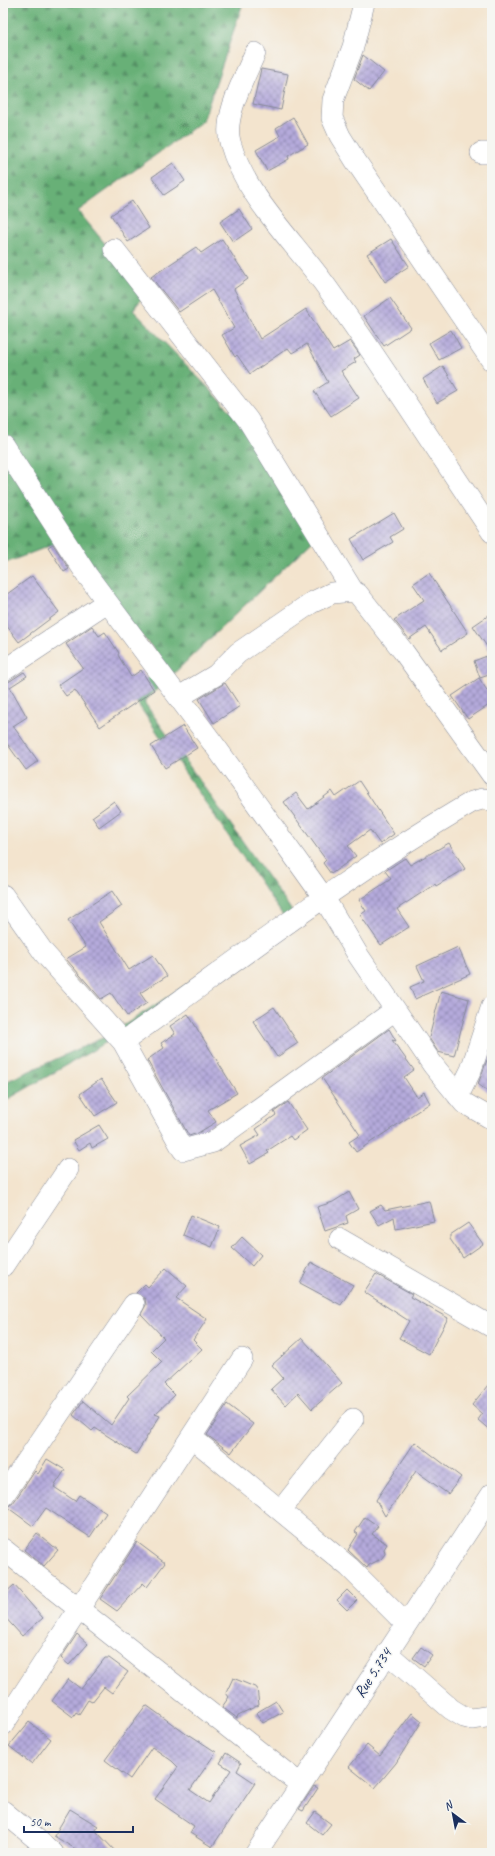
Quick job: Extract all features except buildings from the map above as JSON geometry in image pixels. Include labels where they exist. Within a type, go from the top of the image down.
[{"type":"street","points":[[364,3],[353,46],[332,100],[332,118],[340,136],[492,361]]},
{"type":"street","points":[[255,53],[229,119],[230,141],[244,175],[259,200],[328,288],[492,532]]},
{"type":"street","points":[[114,250],[248,420],[353,591],[358,594],[403,651],[492,775]]},
{"type":"street","points":[[3,445],[107,602],[179,697],[324,898],[358,955],[433,1065],[464,1103],[492,1119]]},
{"type":"street","points":[[179,697],[216,675],[238,653],[311,602],[332,593],[353,591]]},
{"type":"street","points":[[3,671],[107,602]]},
{"type":"street","points":[[123,1042],[324,898],[459,809],[472,802],[482,799],[492,800]]},
{"type":"street","points":[[3,895],[44,953],[123,1042],[183,1150],[213,1142],[395,1010]]},
{"type":"street","points":[[458,1096],[471,1070],[492,1006]]},
{"type":"street","points":[[3,1266],[68,1168]]},
{"type":"street","points":[[340,1239],[492,1327]]},
{"type":"street","points":[[3,1496],[134,1304]]},
{"type":"street","points":[[3,1725],[242,1359]]},
{"type":"street","points":[[281,1510],[353,1419]]},
{"type":"street","points":[[191,1437],[349,1567],[406,1624]]},
{"type":"street","name":"Rue 5.734","points":[[256,1853],[492,1494]]},
{"type":"street","points":[[3,1549],[300,1784]]},
{"type":"street","points":[[387,1653],[451,1709],[464,1717],[472,1719],[492,1716]]},
{"type":"street","points":[[3,1811],[53,1853]]},
{"type":"green space","points":[[3,3],[243,3],[203,121],[78,211],[146,293],[133,310],[258,439],[315,538],[144,702],[299,921],[102,1045],[3,1102],[3,1083],[109,1035],[286,920],[135,700],[160,656],[57,543],[3,564]]}]
